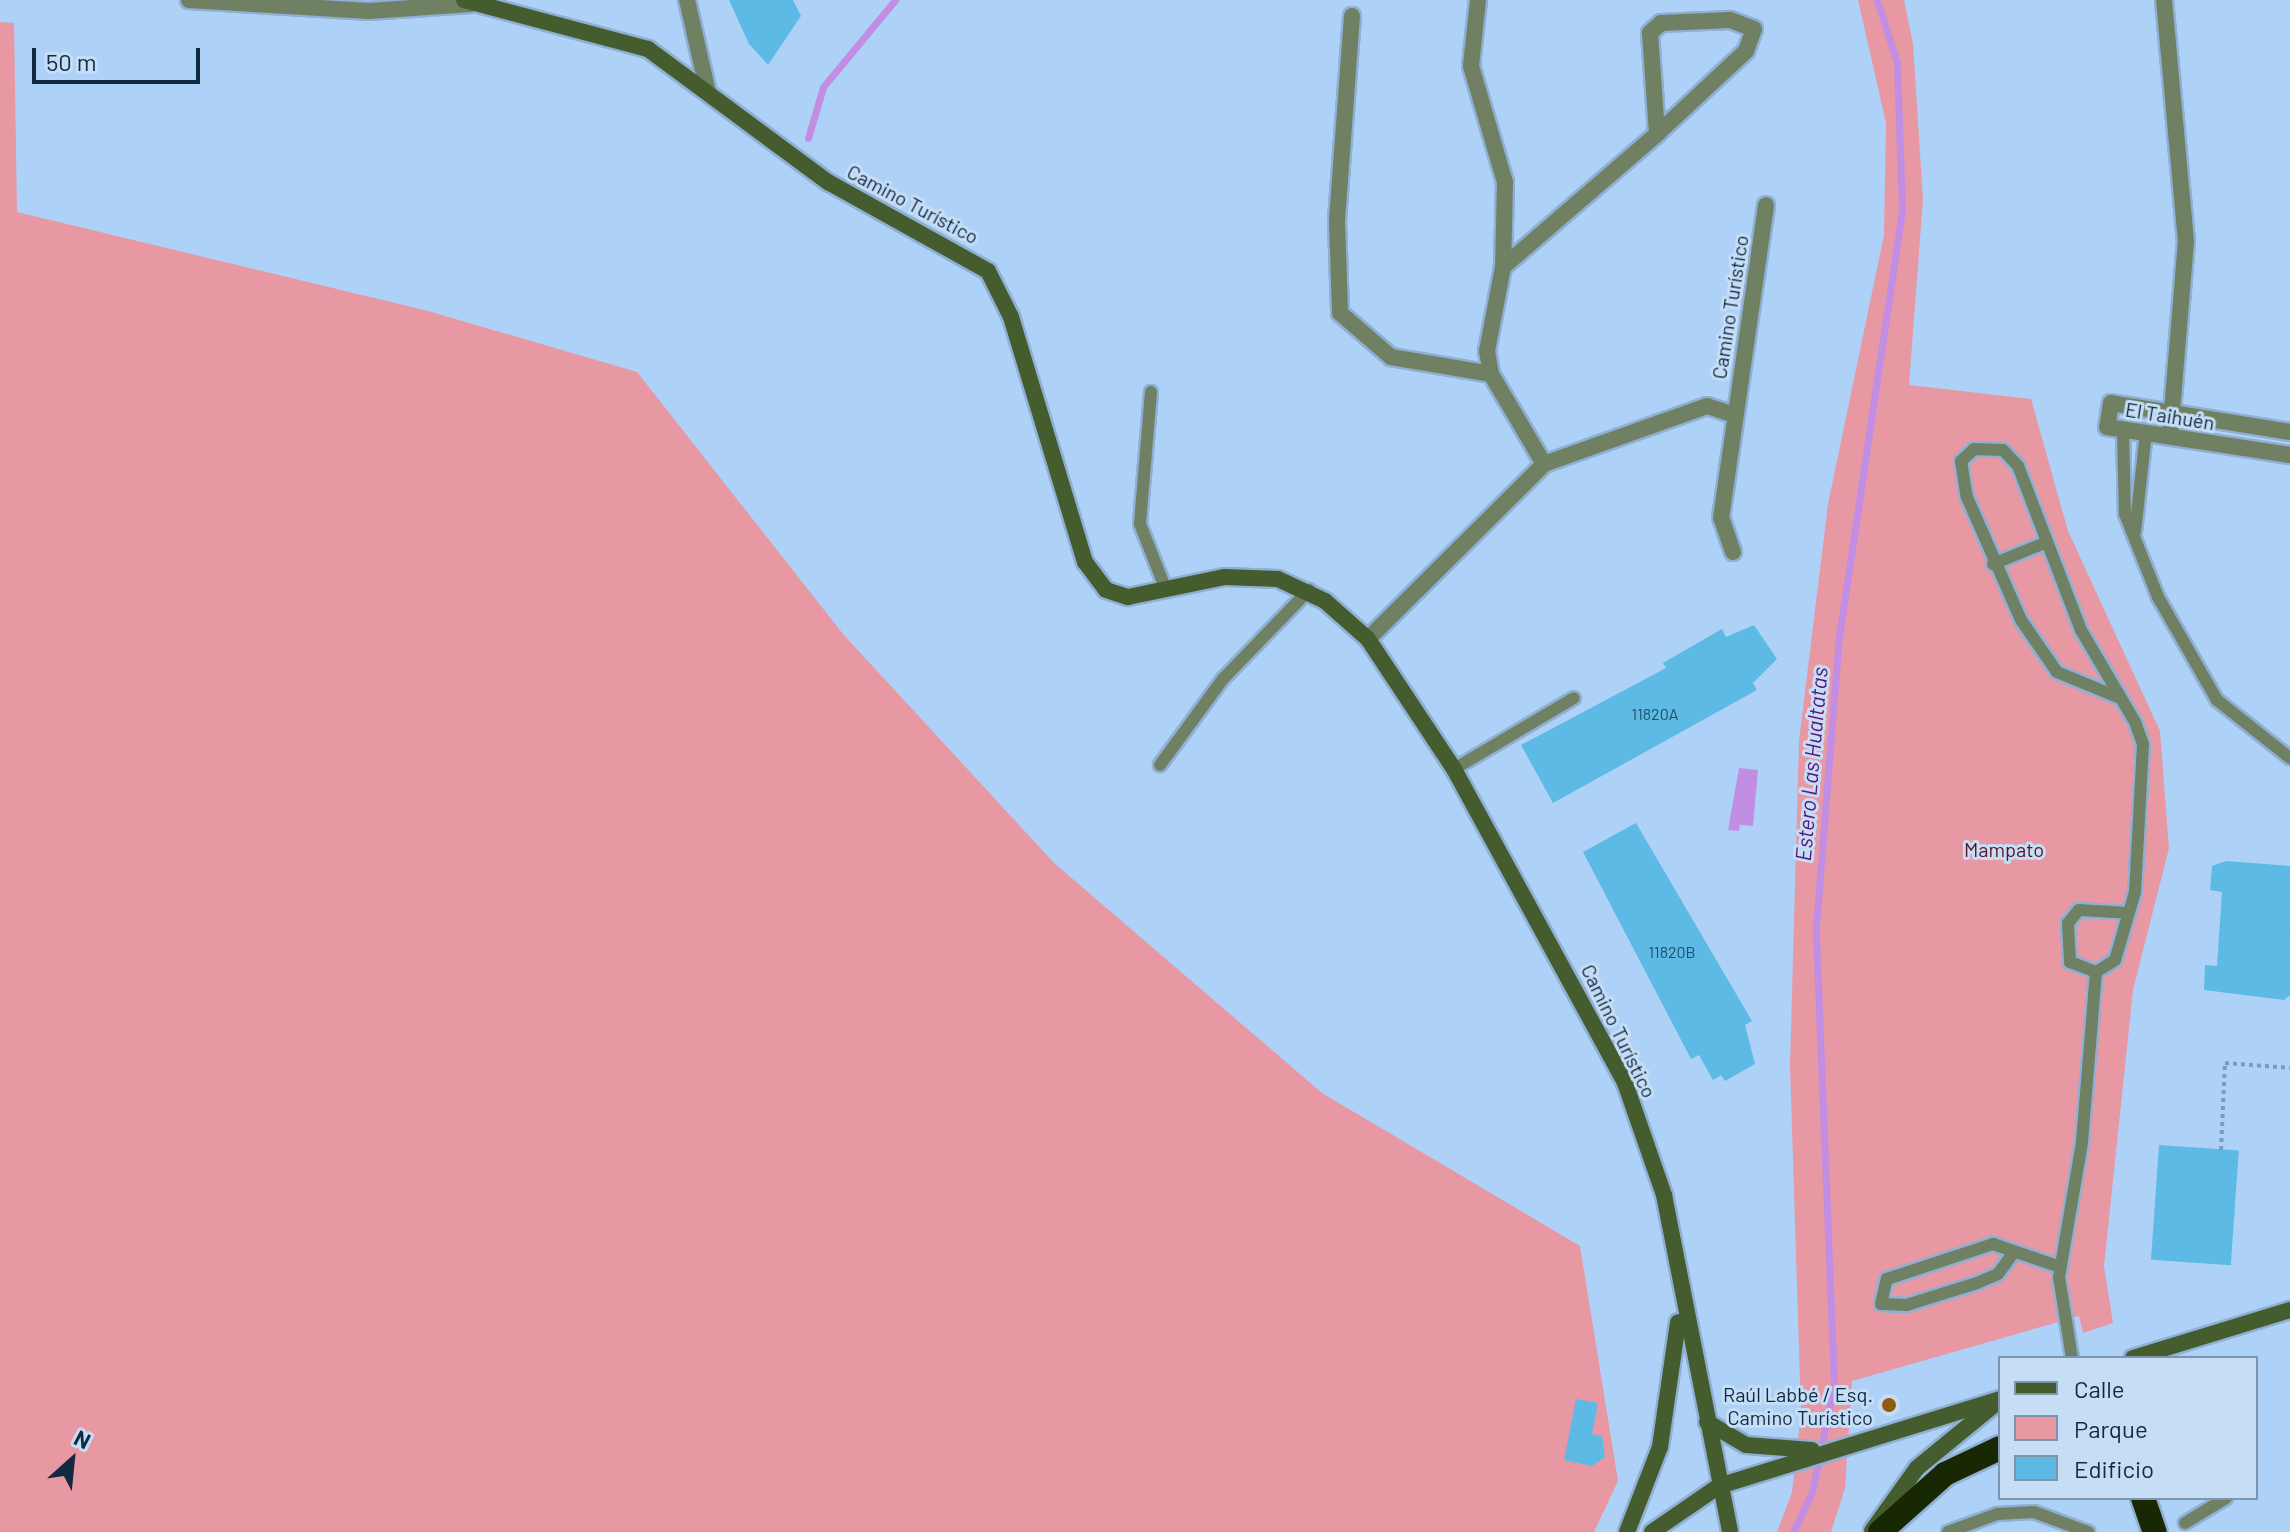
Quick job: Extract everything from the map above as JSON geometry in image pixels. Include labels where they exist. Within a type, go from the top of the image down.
[{"type":"highway","points":[[1880,1532],[1945,1474],[1998,1449]]},
{"type":"highway","points":[[2144,1500],[2155,1532]]},
{"type":"main road","name":"Camino Turístico","points":[[468,2],[587,27],[664,58],[828,182],[988,271],[1008,309],[1089,570],[1119,596],[1253,575],[1309,590],[1368,639],[1454,769],[1625,1083],[1657,1169],[1679,1296],[1730,1532]]},
{"type":"main road","points":[[1627,1532],[1667,1417],[1679,1296]]},
{"type":"main road","points":[[2140,1356],[2290,1310]]},
{"type":"main road","points":[[1652,1532],[1719,1486],[1998,1401]]},
{"type":"main road","points":[[1871,1532],[1917,1468],[1998,1402]]},
{"type":"main road","points":[[1707,1422],[1746,1445],[1780,1450],[1829,1450]]},
{"type":"street","name":"Camino Turístico","points":[[189,0],[369,11],[468,2]]},
{"type":"street","points":[[687,0],[692,44],[707,88]]},
{"type":"street","points":[[1478,0],[1471,66],[1505,182],[1503,267],[1487,351],[1491,374],[1544,464]]},
{"type":"street","points":[[2164,0],[2186,241],[2170,436]]},
{"type":"street","points":[[1352,16],[1337,221],[1340,313],[1391,357],[1491,374]]},
{"type":"street","points":[[1503,267],[1657,134],[1746,51],[1754,29],[1730,20],[1661,23],[1650,33],[1657,134]]},
{"type":"street","points":[[664,58],[692,44]]},
{"type":"street","name":"Camino Turístico","points":[[1733,552],[1721,518],[1766,205]]},
{"type":"street","name":"El Taihuén","points":[[2290,432],[2111,403],[2107,427],[2290,455]]},
{"type":"street","name":"Camino Turístico","points":[[1368,639],[1544,464],[1707,406],[1734,415]]},
{"type":"lane","points":[[1151,392],[1140,524],[1166,590]]},
{"type":"lane","points":[[2123,429],[2125,514],[2158,597],[2217,700],[2290,758]]},
{"type":"lane","points":[[2134,536],[2146,432]]},
{"type":"lane","points":[[2120,698],[2057,672],[1993,564],[1960,471],[1974,449],[2003,450],[2018,466],[2042,544],[2120,698],[2143,744],[2145,771],[2138,880],[2112,967],[2096,972],[2070,962],[2071,915],[2128,913]]},
{"type":"lane","points":[[1993,564],[2042,544]]},
{"type":"lane","points":[[1160,765],[1223,679],[1309,590]]},
{"type":"lane","points":[[1454,769],[1574,698]]},
{"type":"lane","points":[[2072,1356],[2060,1267],[2082,1142],[2096,972]]},
{"type":"lane","points":[[2014,1252],[1998,1274],[1977,1283],[1907,1305],[1881,1304],[1887,1279],[1993,1244],[2060,1267]]},
{"type":"lane","points":[[2185,1523],[2223,1500]]},
{"type":"lane","points":[[1948,1532],[1997,1514],[2034,1512],[2088,1532]]},
{"type":"path","points":[[2221,1150],[2225,1063],[2290,1068]]},
{"type":"green space","name":"Mampato","points":[[1858,0],[1904,0],[1913,44],[1923,199],[1909,385],[2031,399],[2068,531],[2160,731],[2169,848],[2133,990],[2104,1266],[2113,1323],[2083,1333],[2079,1316],[1852,1381],[1845,1488],[1831,1532],[1777,1532],[1792,1492],[1801,1413],[1790,1066],[1799,741],[1828,504],[1884,235],[1886,123]]},
{"type":"green space","points":[[0,22],[14,23],[17,212],[428,311],[637,372],[843,634],[1054,863],[1322,1093],[1580,1246],[1618,1481],[1594,1532],[0,1532]]},
{"type":"shaded area","points":[[1739,768],[1758,770],[1753,826],[1740,825],[1739,831],[1728,830]]},
{"type":"building","points":[[729,0],[793,0],[801,16],[768,65],[749,44]]},
{"type":"building","points":[[1754,625],[1777,659],[1753,683],[1757,690],[1553,803],[1521,745],[1666,668],[1663,663],[1722,629],[1726,637]]},
{"type":"building","points":[[1636,823],[1752,1021],[1745,1025],[1755,1064],[1725,1081],[1721,1075],[1713,1080],[1699,1055],[1691,1059],[1583,852]]},
{"type":"building","points":[[2226,861],[2290,866],[2290,995],[2284,1000],[2204,990],[2205,965],[2217,966],[2222,892],[2210,890],[2212,866]]},
{"type":"building","points":[[2159,1145],[2239,1151],[2231,1265],[2151,1260]]},
{"type":"building","points":[[1576,1399],[1598,1403],[1592,1434],[1602,1436],[1605,1457],[1592,1466],[1564,1460]]},
{"type":"waterway","points":[[808,138],[823,87],[895,0]]},
{"type":"waterway","name":"Estero Las Hualtatas","points":[[1793,1532],[1812,1492],[1834,1384],[1816,927],[1839,637],[1902,209],[1897,63],[1877,0]]},
{"type":"place","name":"Raúl Labbé / Esq. Camino Turístico","points":[[1889,1405]]}]
